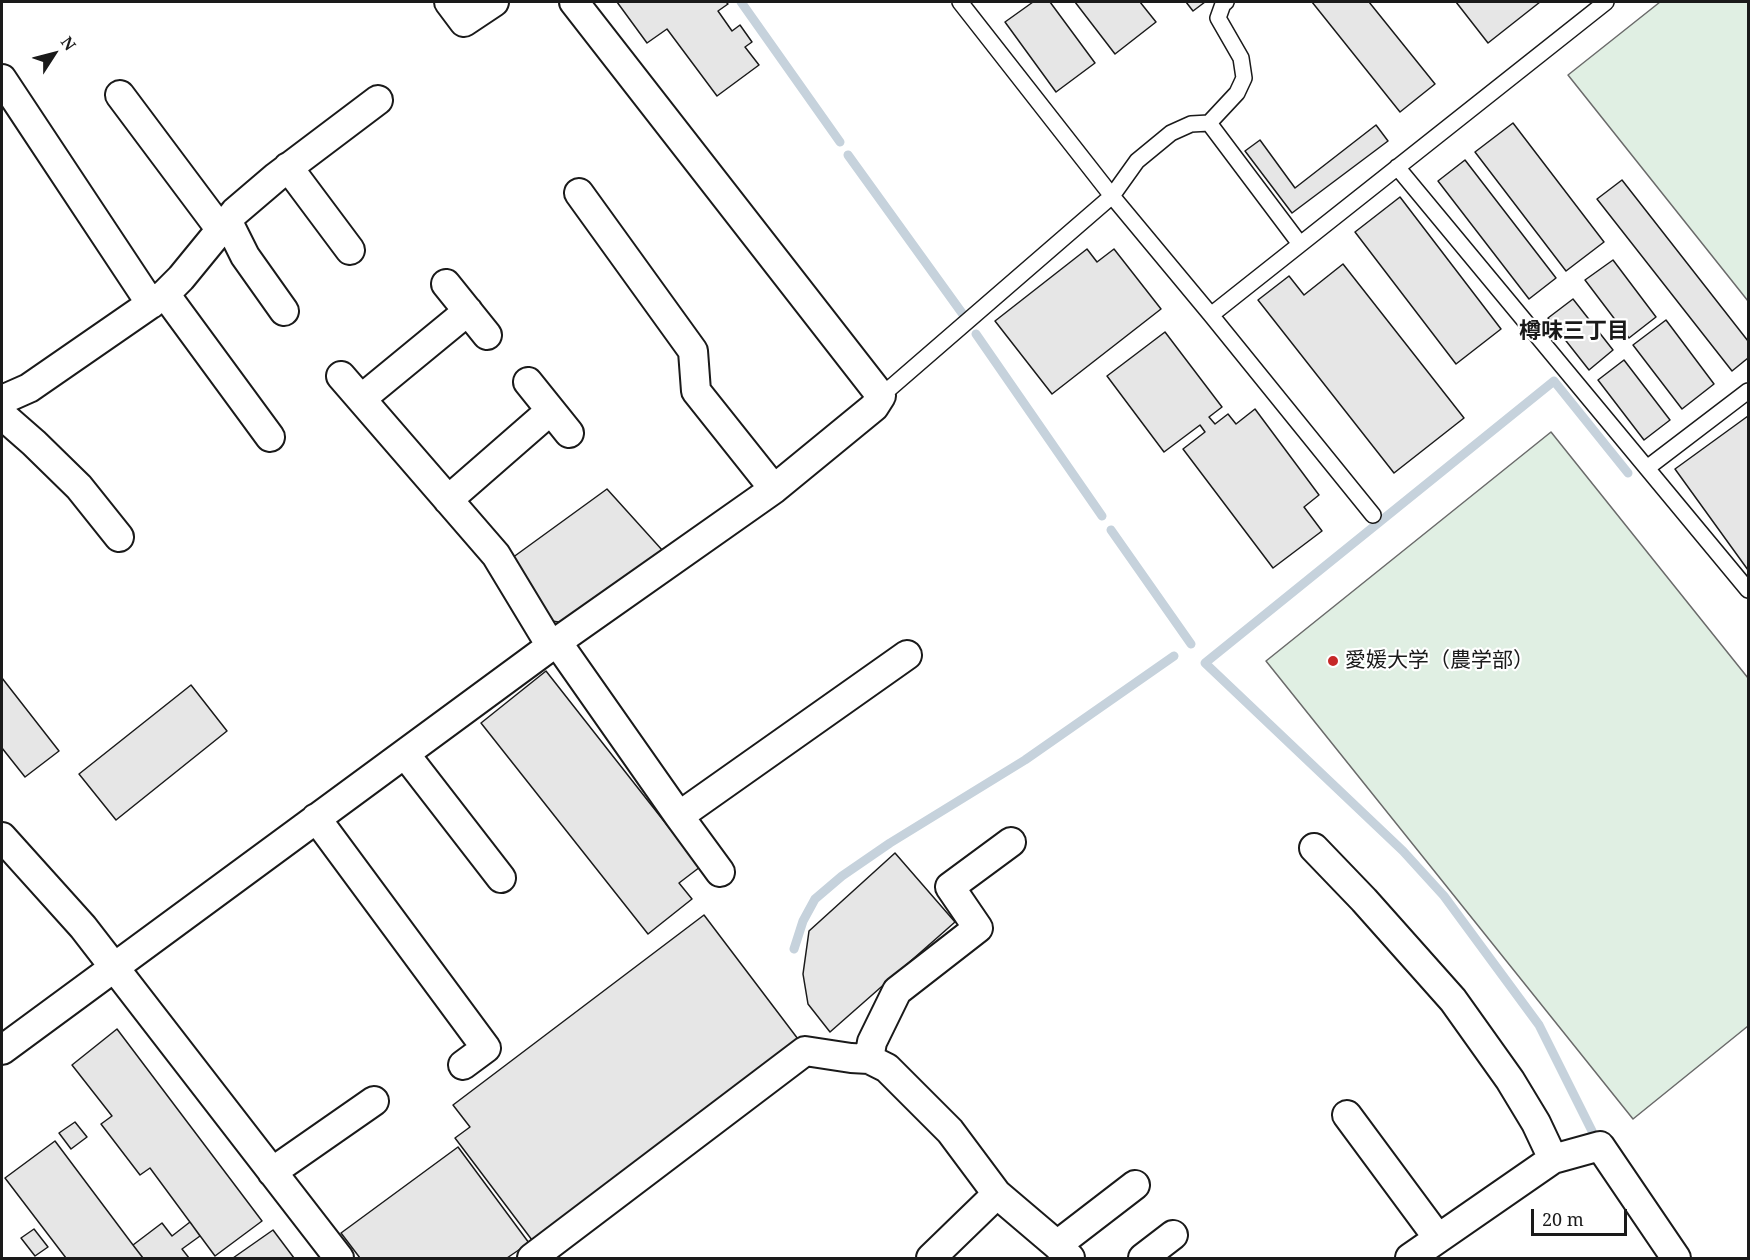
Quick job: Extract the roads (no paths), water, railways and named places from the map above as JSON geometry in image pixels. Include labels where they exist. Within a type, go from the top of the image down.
[{"type":"street","points":[[449,2],[464,21],[494,2]]},
{"type":"street","points":[[2,1050],[554,644],[774,489],[874,407],[881,396],[574,2]]},
{"type":"street","points":[[2,78],[158,299],[270,437]]},
{"type":"street","points":[[120,95],[224,226],[284,311]]},
{"type":"street","points":[[2,400],[29,388],[158,299],[181,278],[235,212],[288,167],[378,100]]},
{"type":"street","points":[[288,167],[350,250]]},
{"type":"street","points":[[579,193],[693,351],[696,391],[774,489]]},
{"type":"street","points":[[446,284],[487,335]]},
{"type":"street","points":[[362,399],[468,311]]},
{"type":"street","points":[[341,376],[496,555],[554,644],[720,872]]},
{"type":"street","points":[[528,382],[569,433]]},
{"type":"street","points":[[448,500],[550,411]]},
{"type":"street","points":[[2,414],[79,487],[120,537]]},
{"type":"street","points":[[679,816],[907,655]]},
{"type":"street","points":[[405,754],[501,878]]},
{"type":"street","points":[[316,818],[486,1048],[463,1065]]},
{"type":"street","points":[[2,837],[83,927],[339,1258]]},
{"type":"street","points":[[869,1059],[872,1042],[897,991],[978,928],[950,887],[1011,842]]},
{"type":"street","points":[[1314,848],[1364,900],[1453,1000],[1510,1080],[1536,1123],[1553,1159]]},
{"type":"street","points":[[532,1258],[805,1051],[869,1059],[887,1068],[950,1131],[997,1194],[1064,1252],[1135,1185]]},
{"type":"street","points":[[272,1172],[374,1101]]},
{"type":"street","points":[[1347,1115],[1438,1238]]},
{"type":"street","points":[[1410,1258],[1553,1159],[1600,1146],[1676,1258]]},
{"type":"street","points":[[931,1258],[997,1194]]},
{"type":"street","points":[[1143,1258],[1173,1235]]},
{"type":"lane","points":[[960,2],[1112,196],[1373,515]]},
{"type":"lane","points":[[881,396],[1112,196],[1137,161],[1171,133],[1191,124],[1209,123],[1237,93],[1244,78],[1241,58],[1218,18],[1226,2]]},
{"type":"lane","points":[[1211,315],[1606,2]]},
{"type":"lane","points":[[1209,123],[1300,244]]},
{"type":"lane","points":[[1397,167],[1749,590]]},
{"type":"lane","points":[[1647,468],[1749,391]]},
{"type":"waterway","points":[[741,2],[840,142]]},
{"type":"waterway","points":[[848,155],[962,313]]},
{"type":"waterway","points":[[976,334],[1102,516]]},
{"type":"waterway","points":[[1592,1131],[1539,1025],[1444,896],[1403,851],[1205,663],[1554,381],[1628,473]]},
{"type":"waterway","points":[[1111,530],[1191,644]]},
{"type":"waterway","points":[[794,949],[803,921],[815,899],[842,876],[890,843],[1025,760],[1174,656]]},
{"type":"place","name":"愛媛大学（農学部）","points":[[1333,661]]},
{"type":"district","name":"樽味三丁目","points":[[1574,332]]}]
